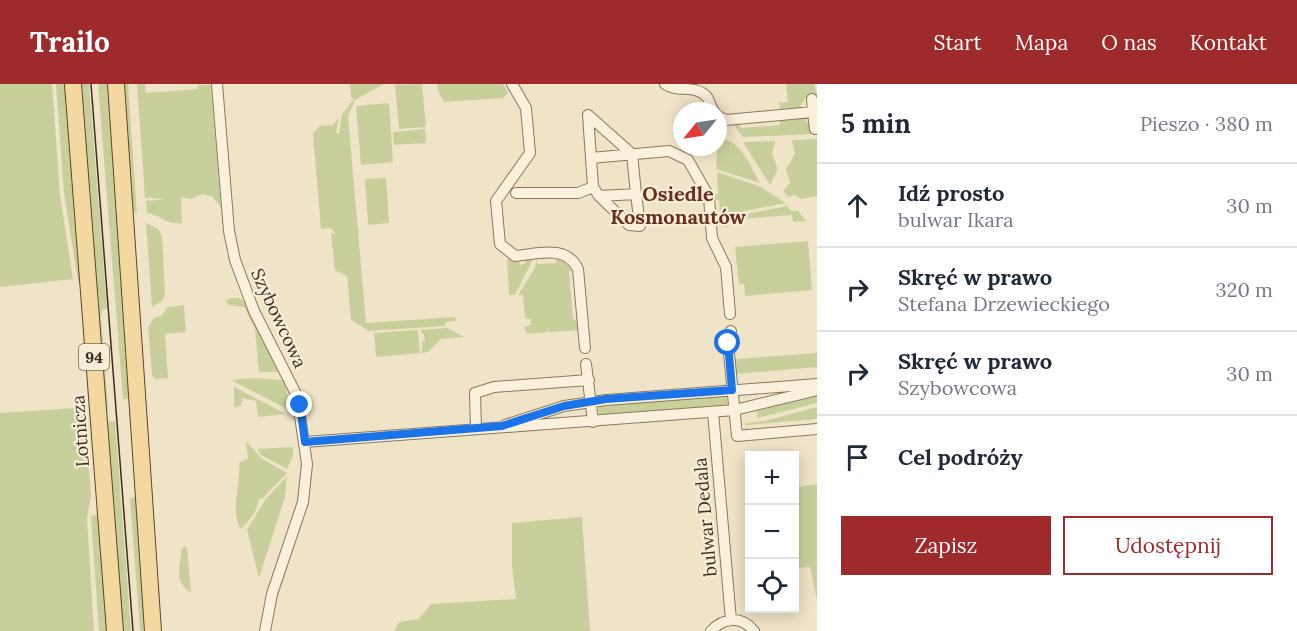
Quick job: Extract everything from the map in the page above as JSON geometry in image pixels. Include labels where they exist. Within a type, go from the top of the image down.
[{"type":"main road","name":"Lotnicza","points":[[73,84],[115,631]]},
{"type":"main road","name":"94","points":[[116,84],[153,631]]},
{"type":"street","name":"Szybowcowa","points":[[217,84],[229,231],[235,260],[254,311],[297,396],[305,442],[307,472],[303,502],[272,594],[265,631]]},
{"type":"street","points":[[512,84],[526,108],[530,153],[496,201],[500,244],[515,256],[562,252],[572,258],[578,268],[585,348]]},
{"type":"street","points":[[664,84],[669,87],[689,86],[697,89],[710,102]]},
{"type":"street","points":[[812,99],[815,129]]},
{"type":"street","points":[[727,120],[813,112]]},
{"type":"street","points":[[588,115],[632,154],[640,226],[629,225],[596,192],[588,115]]},
{"type":"street","points":[[591,158],[673,152],[683,156],[692,165],[709,197],[712,237],[726,267],[730,314]]},
{"type":"street","points":[[516,193],[636,194]]},
{"type":"street","points":[[731,331],[728,343],[737,436],[817,429]]},
{"type":"street","points":[[586,364],[593,422]]},
{"type":"street","points":[[476,429],[475,393],[494,387],[589,380]]},
{"type":"street","points":[[502,426],[564,406],[592,402],[817,384]]},
{"type":"street","points":[[305,442],[735,410],[817,390]]},
{"type":"street","name":"bulwar Dedala","points":[[713,412],[731,620]]},
{"type":"street","points":[[711,631],[723,622],[731,620],[746,623],[754,631]]},
{"type":"green space","points":[[0,84],[52,84],[60,195],[73,279],[0,287]]},
{"type":"green space","points":[[56,84],[67,84],[82,278],[78,282],[64,193]]},
{"type":"green space","points":[[79,84],[89,84],[107,309],[102,310],[101,318],[108,408],[106,413]]},
{"type":"green space","points":[[98,84],[111,84],[132,399],[123,399]]},
{"type":"green space","points":[[122,84],[128,84],[137,214],[132,209]]},
{"type":"green space","points":[[137,84],[145,84],[146,93],[198,89],[198,85],[211,85],[221,208],[213,197],[202,194],[191,199],[181,197],[182,223],[168,222],[147,213],[146,201],[166,199],[145,198]]},
{"type":"green space","points":[[350,84],[384,84],[355,100],[348,116],[366,323],[455,317],[456,321],[447,322],[444,326],[369,331],[351,320],[347,276],[335,270],[331,233],[336,234],[331,228],[321,229],[313,133],[320,126],[333,125],[339,118],[336,133],[339,134],[342,114],[354,99],[351,97]]},
{"type":"green space","points":[[422,84],[426,127],[399,129],[395,85]]},
{"type":"green space","points":[[437,84],[503,84],[508,93],[503,98],[444,102]]},
{"type":"green space","points":[[786,84],[814,84],[817,94],[817,111],[815,94],[809,93],[799,108],[780,109],[779,103],[788,102]]},
{"type":"green space","points":[[389,103],[393,162],[361,165],[356,106]]},
{"type":"green space","points":[[804,118],[817,134],[743,137],[732,122],[737,122],[741,128],[780,125],[780,119]]},
{"type":"green space","points":[[425,129],[426,143],[394,145],[393,132]]},
{"type":"green space","points":[[817,139],[817,196],[801,199],[794,195],[789,197],[783,191],[790,183],[786,169],[795,154],[792,140]]},
{"type":"green space","points":[[727,141],[744,154],[760,183],[716,169],[717,156],[727,156]]},
{"type":"green space","points":[[775,141],[772,154],[778,169],[770,185],[743,142]]},
{"type":"green space","points":[[717,172],[759,186],[786,203],[720,216],[719,200],[712,200],[711,195],[718,194]]},
{"type":"green space","points":[[386,178],[389,223],[368,225],[365,179]]},
{"type":"green space","points":[[787,206],[791,211],[798,211],[806,221],[793,222],[792,215],[728,220],[728,227],[723,227],[722,219]]},
{"type":"green space","points":[[146,223],[158,229],[162,236],[165,295],[162,301],[152,307]]},
{"type":"green space","points":[[808,241],[812,290],[745,296],[744,284],[739,284],[735,247]]},
{"type":"green space","points":[[556,256],[564,259],[573,270],[569,272],[573,319],[580,323],[581,330],[548,332],[547,325],[547,332],[527,334],[524,327],[531,325],[531,319],[525,318],[523,295],[518,295],[535,268],[537,257],[537,264],[556,263]]},
{"type":"green space","points":[[534,257],[515,295],[509,295],[507,259],[518,258],[520,265],[525,264],[525,258]]},
{"type":"green space","points":[[230,298],[243,300],[280,372],[259,372],[255,329],[244,307],[229,305],[226,301]]},
{"type":"green space","points":[[184,305],[186,332],[165,334],[168,378],[155,379],[152,375],[148,327],[154,318],[162,315],[168,307]]},
{"type":"green space","points":[[447,328],[464,337],[441,339],[428,352],[422,353],[422,342],[425,341],[421,330]]},
{"type":"green space","points":[[418,330],[420,353],[376,357],[374,333]]},
{"type":"green space","points":[[817,353],[817,367],[736,374],[735,359]]},
{"type":"green space","points":[[254,378],[283,380],[293,412],[231,380]]},
{"type":"green space","points":[[234,387],[286,414],[258,417],[256,401],[242,398],[241,406],[234,407]]},
{"type":"green space","points":[[726,395],[728,406],[600,416],[598,410],[600,405]]},
{"type":"green space","points":[[817,396],[817,403],[758,418],[756,410]]},
{"type":"green space","points":[[83,397],[91,495],[87,519],[94,631],[0,631],[0,413],[75,408],[79,398]]},
{"type":"green space","points":[[133,407],[146,631],[140,631],[130,498],[136,497],[129,408]]},
{"type":"green space","points":[[817,407],[817,419],[747,425],[745,431],[746,423],[765,421]]},
{"type":"green space","points":[[115,421],[131,631],[121,631],[106,422]]},
{"type":"green space","points":[[246,441],[261,458],[287,473],[263,498],[258,500],[252,516],[240,529],[236,505],[239,463],[248,459]]},
{"type":"green space","points":[[293,447],[293,456],[287,469],[261,455],[257,449]]},
{"type":"green space","points":[[287,476],[285,497],[259,578],[247,530],[265,500]]},
{"type":"green space","points":[[817,484],[817,600],[810,567],[799,568],[799,487]]},
{"type":"green space","points":[[98,514],[102,530],[109,631],[99,631],[91,516]]},
{"type":"green space","points":[[582,517],[590,631],[394,631],[399,622],[419,619],[431,604],[516,599],[512,566],[512,523]]},
{"type":"green space","points":[[185,546],[191,592],[182,584],[179,573],[182,549]]},
{"type":"tram line","points":[[91,84],[133,631]]},
{"type":"district","name":"Osiedle Kosmonautów","points":[[678,204]]},
{"type":"route","points":[[300,405],[305,442],[502,426],[564,406],[606,399],[732,390],[728,343]]}]
